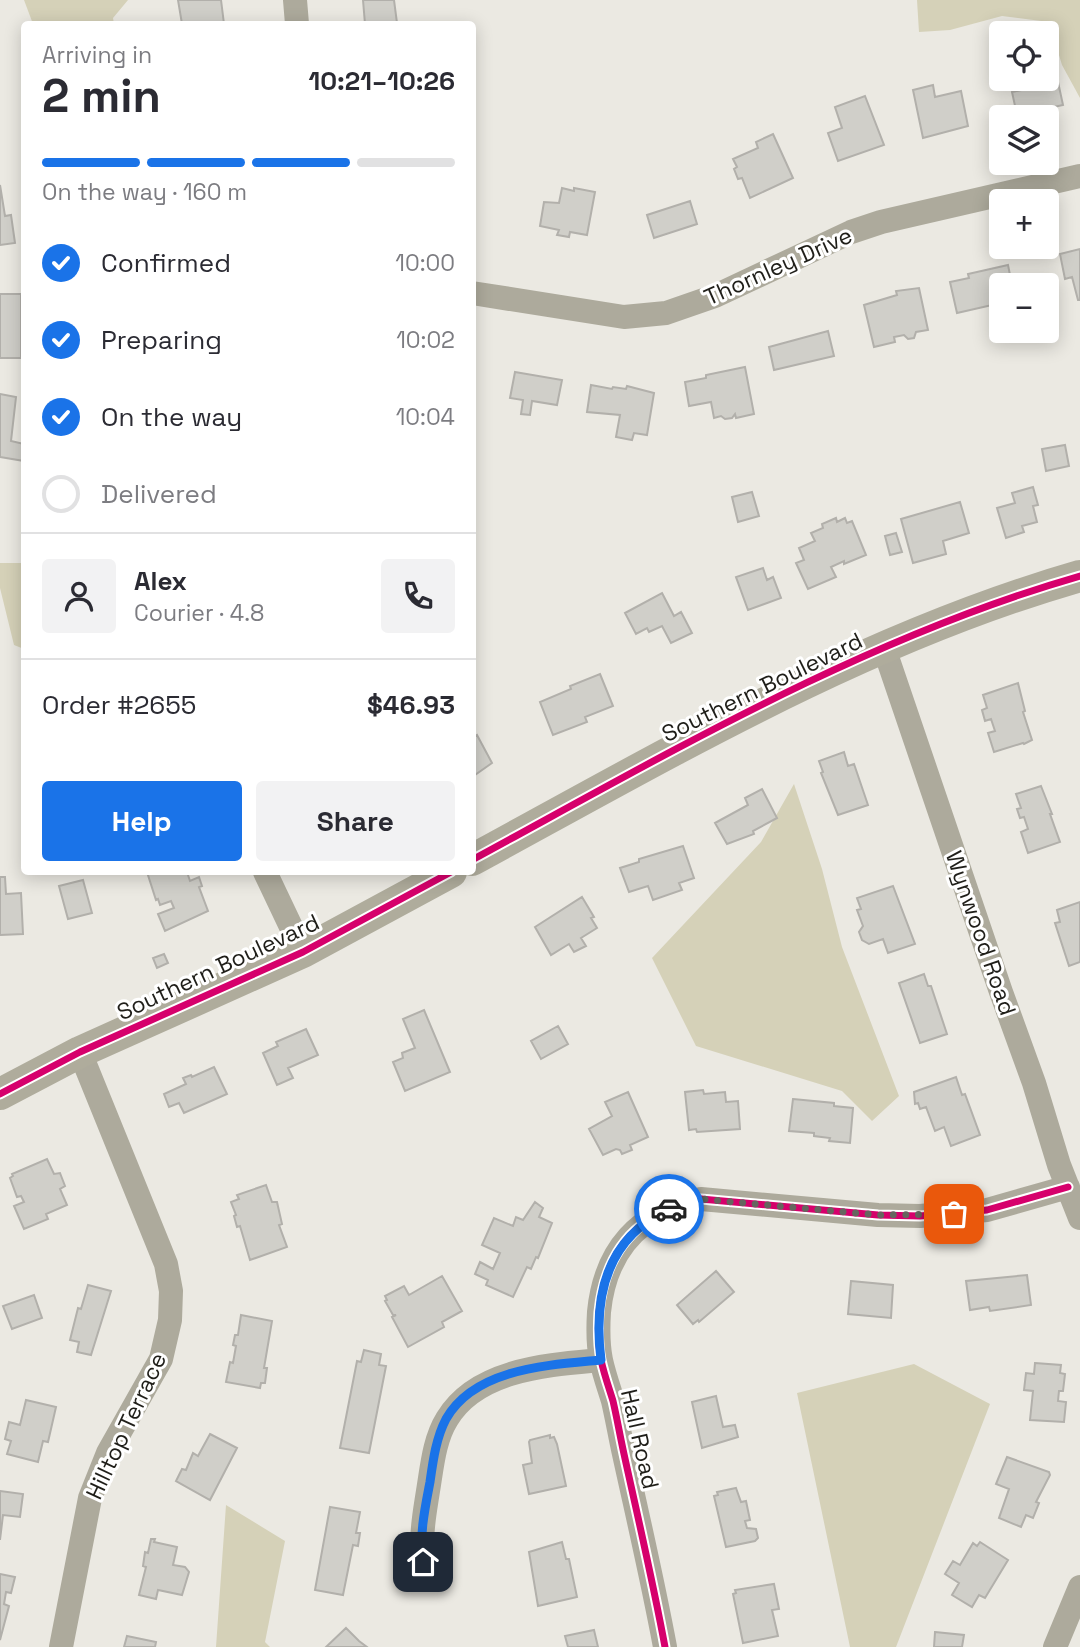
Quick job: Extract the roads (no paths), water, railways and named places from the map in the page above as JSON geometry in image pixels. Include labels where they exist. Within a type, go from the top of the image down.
[{"type":"main road","name":"Southern Boulevard","points":[[476,858],[759,706],[980,607],[1080,576]]},
{"type":"main road","name":"Southern Boulevard","points":[[0,1094],[80,1052],[303,952],[445,875]]},
{"type":"street","points":[[295,0],[297,21]]},
{"type":"street","name":"Thornley Drive","points":[[476,294],[624,317],[666,313],[715,296],[851,232],[881,222],[1080,176]]},
{"type":"street","name":"Wynwood Road","points":[[884,648],[1080,1218]]},
{"type":"street","points":[[266,875],[303,952]]},
{"type":"street","name":"Hilltop Terrace","points":[[61,1647],[90,1498],[108,1453],[161,1359],[170,1320],[171,1291],[166,1264],[80,1052]]},
{"type":"street","name":"Hall Road","points":[[666,1647],[613,1401],[601,1360],[598,1320],[601,1289],[615,1253],[642,1225],[660,1213],[681,1203],[701,1199],[920,1216],[987,1210],[1068,1187]]},
{"type":"street","points":[[431,1580],[421,1549],[423,1523],[436,1445],[446,1419],[475,1388],[508,1375],[566,1363],[601,1360]]},
{"type":"street","points":[[1055,1647],[1080,1587]]}]
